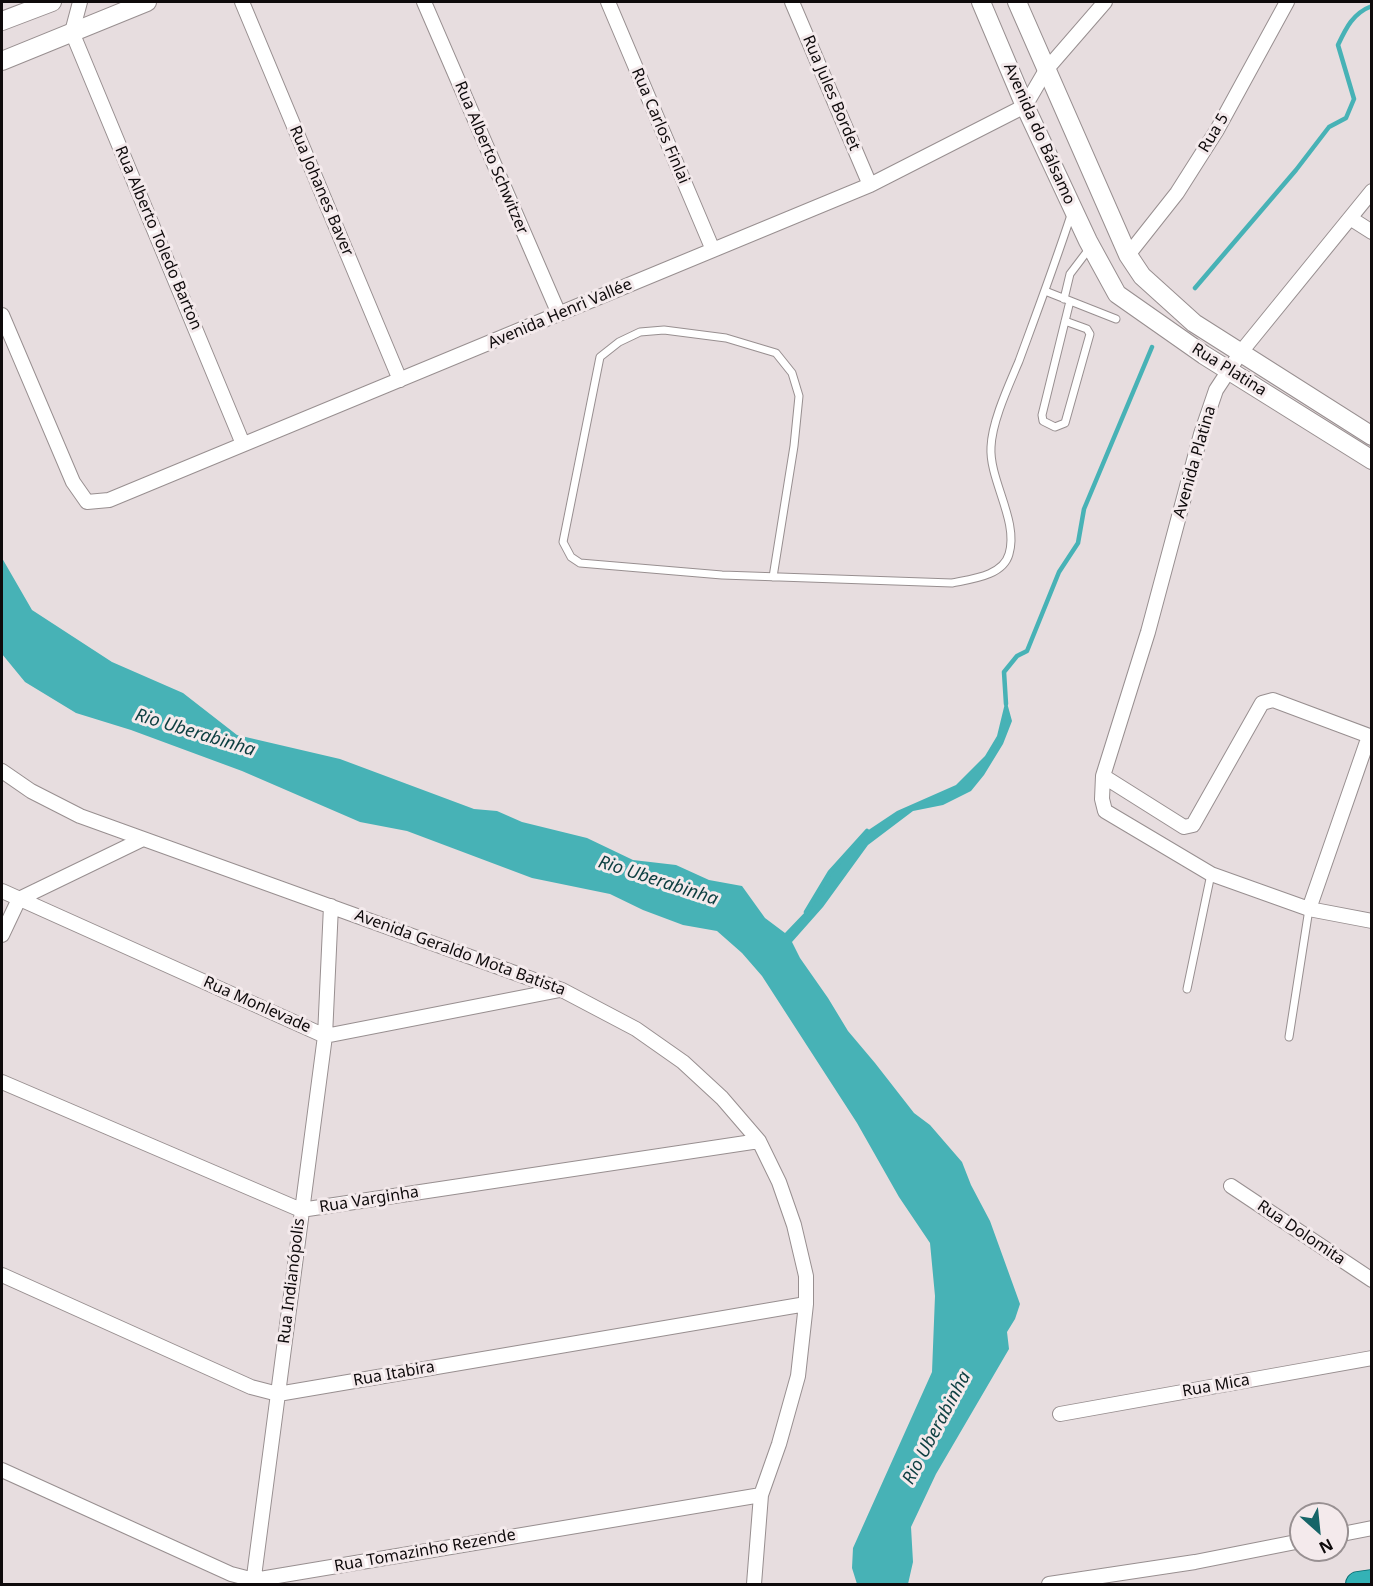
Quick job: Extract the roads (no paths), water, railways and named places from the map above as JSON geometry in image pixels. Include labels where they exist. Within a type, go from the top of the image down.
[{"type":"highway","points":[[1358,1584],[1371,1582]]},
{"type":"street","points":[[2,21],[52,2]]},
{"type":"street","points":[[72,32],[80,2]]},
{"type":"street","points":[[2,61],[147,2]]},
{"type":"street","name":"Rua Johanes Baver","points":[[242,2],[400,380]]},
{"type":"street","name":"Rua Alberto Schwitzer","points":[[424,2],[559,315]]},
{"type":"street","name":"Rua Carlos Finlai","points":[[608,2],[713,250]]},
{"type":"street","name":"Rua Jules Bordet","points":[[792,2],[870,185]]},
{"type":"street","name":"Avenida do Bálsamo","points":[[981,2],[1100,266]]},
{"type":"street","name":"Avenida do Bálsamo","points":[[1017,2],[1128,255]]},
{"type":"street","points":[[1026,106],[1046,70],[1105,2]]},
{"type":"street","name":"Rua 5","points":[[1128,255],[1183,184],[1216,130],[1287,2]]},
{"type":"street","name":"Rua Alberto Toledo Barton","points":[[72,32],[243,444]]},
{"type":"street","name":"Avenida Henri Vallée","points":[[2,315],[73,482],[87,502],[109,500],[870,185],[1026,106]]},
{"type":"street","name":"Avenida Platina","points":[[1211,874],[1105,811],[1102,799],[1103,776],[1151,621],[1201,434],[1216,390],[1241,352],[1371,191]]},
{"type":"street","points":[[1073,208],[1102,196]]},
{"type":"street","points":[[1350,218],[1371,232]]},
{"type":"street","name":"Rua Platina","points":[[1128,255],[1142,276],[1187,316],[1371,436]]},
{"type":"street","name":"Rua Platina","points":[[1100,266],[1116,294],[1156,323],[1371,460]]},
{"type":"street","points":[[1103,776],[1184,827],[1193,825],[1262,703],[1273,700],[1370,736],[1310,909]]},
{"type":"street","name":"Avenida Geraldo Mota Batista","points":[[2,771],[31,791],[80,816],[562,990],[636,1029],[683,1062],[722,1098],[759,1141],[794,1225],[806,1276],[806,1304],[798,1376],[779,1444],[761,1495],[754,1584]]},
{"type":"street","points":[[2,935],[19,899],[143,839]]},
{"type":"street","points":[[1211,874],[1310,909],[1371,921]]},
{"type":"street","name":"Rua Monlevade","points":[[2,891],[325,1036],[562,990]]},
{"type":"street","name":"Rua Indianópolis","points":[[253,1582],[325,1036],[331,906]]},
{"type":"street","name":"Rua Varginha","points":[[2,1082],[301,1210],[759,1141]]},
{"type":"street","name":"Rua Dolomita","points":[[1231,1186],[1371,1280]]},
{"type":"street","name":"Rua Itabira","points":[[2,1275],[251,1387],[278,1394],[806,1304]]},
{"type":"street","name":"Rua Mica","points":[[1060,1414],[1371,1358]]},
{"type":"street","name":"Rua Tomazinho Rezende","points":[[2,1470],[253,1582],[761,1495]]},
{"type":"street","points":[[1349,1533],[1371,1528]]},
{"type":"street","points":[[1049,1584],[1195,1562],[1289,1543]]},
{"type":"lane","points":[[773,577],[794,446],[799,396],[792,373],[776,353],[726,338],[664,330],[640,332],[618,342],[600,357],[563,542],[571,557],[580,563],[722,575],[951,584],[981,577],[1000,568],[1009,555],[1011,538],[1005,506],[994,473],[991,447],[998,415],[1045,291],[1073,208]]},
{"type":"lane","points":[[1065,321],[1087,329],[1090,334],[1065,423],[1055,427],[1043,421],[1042,415],[1065,321],[1070,274],[1091,247]]},
{"type":"lane","points":[[1045,291],[1116,319]]},
{"type":"lane","points":[[1187,989],[1211,874]]},
{"type":"lane","points":[[1289,1036],[1310,909]]},
{"type":"water","name":"Rio Uberabinha","points":[[2,558],[32,610],[112,662],[183,693],[237,735],[340,759],[474,809],[497,811],[522,822],[587,838],[633,860],[676,865],[709,880],[742,886],[765,918],[785,933],[807,910],[830,872],[864,833],[897,811],[956,785],[985,756],[997,736],[1006,699],[1012,721],[1003,744],[971,791],[943,805],[913,811],[868,845],[823,907],[792,942],[848,1031],[914,1113],[930,1125],[962,1162],[990,1221],[1020,1304],[1007,1332],[1009,1349],[936,1474],[911,1527],[913,1562],[908,1584],[857,1584],[852,1568],[853,1548],[932,1372],[935,1296],[930,1243],[899,1197],[857,1123],[762,976],[742,953],[717,931],[683,925],[643,910],[610,894],[532,878],[407,831],[360,822],[242,771],[131,730],[76,713],[25,682],[2,654]]},
{"type":"waterway","points":[[1195,288],[1296,170],[1329,127],[1346,118],[1354,99],[1338,45],[1355,17],[1372,6]]},
{"type":"waterway","points":[[1006,704],[1004,672],[1017,656],[1027,651],[1059,572],[1078,543],[1084,509],[1152,347]]},
{"type":"waterway","points":[[806,912],[830,872],[867,831]]}]
